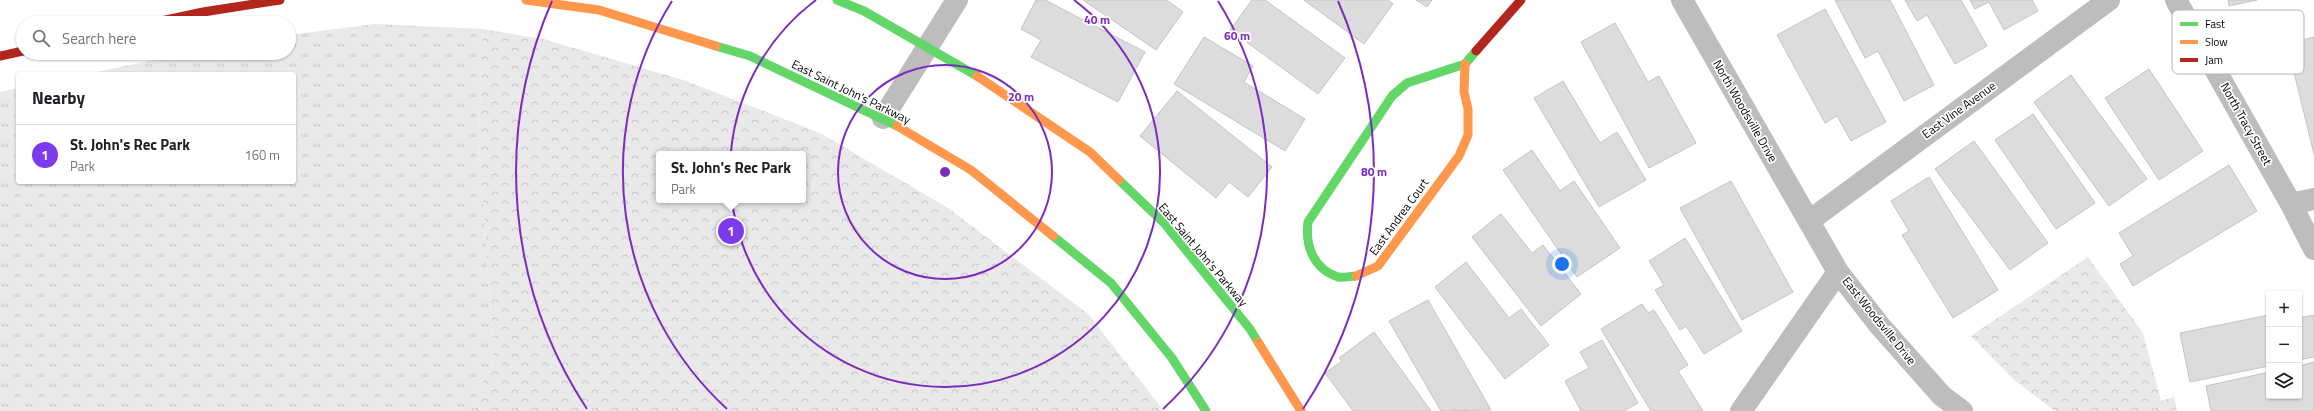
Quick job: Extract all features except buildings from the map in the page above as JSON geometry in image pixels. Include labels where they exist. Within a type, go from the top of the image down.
[{"type":"main road","points":[[184,16],[280,0]]},
{"type":"main road","name":"East Saint John's Parkway","points":[[526,0],[599,10],[750,56],[884,118],[971,170],[1111,283],[1172,358],[1206,411]]},
{"type":"main road","name":"East Saint John's Parkway","points":[[837,0],[864,11],[992,85],[1090,152],[1164,223],[1250,329],[1301,411]]},
{"type":"main road","name":"East Andrea Court","points":[[1464,64],[1464,92],[1468,109],[1468,135],[1459,156],[1378,266],[1359,276],[1338,277],[1316,263],[1306,239],[1308,222],[1392,96],[1407,83],[1464,64],[1521,0]]},
{"type":"main road","points":[[0,56],[16,53]]},
{"type":"street","points":[[884,118],[957,0]]},
{"type":"street","name":"North Woodsville Drive","points":[[1682,0],[1809,221]]},
{"type":"street","name":"East Vine Avenue","points":[[1809,221],[2109,0]]},
{"type":"street","name":"North Tracy Street","points":[[2176,0],[2182,10]]},
{"type":"street","name":"North Tracy Street","points":[[2218,74],[2291,204],[2314,249]]},
{"type":"street","points":[[2291,204],[2314,199]]},
{"type":"street","name":"East Woodsville Drive","points":[[1809,221],[1838,272],[1880,326],[1942,396],[1962,411]]},
{"type":"street","points":[[1741,411],[1838,272]]},
{"type":"green space","points":[[375,24],[483,29],[479,140],[494,358],[470,411],[0,411],[0,92],[16,88],[16,184],[296,184],[296,72],[97,72],[154,60],[296,60],[296,34]]},
{"type":"green space","points":[[483,29],[543,39],[683,80],[820,133],[948,208],[1088,314],[1164,411],[470,411],[494,358],[479,140]]},
{"type":"green space","points":[[2088,257],[2143,333],[2161,401],[2174,397],[2177,411],[2055,411],[2014,380],[1971,336]]},
{"type":"traffic: fast","points":[[837,0],[864,11],[977,76]]},
{"type":"traffic: fast","points":[[716,46],[750,56],[897,126]]},
{"type":"traffic: fast","points":[[1356,276],[1338,277],[1322,268],[1312,255],[1307,231],[1308,222],[1392,96],[1407,83],[1465,64],[1476,51]]},
{"type":"traffic: fast","points":[[1119,180],[1164,223],[1250,329],[1258,342]]},
{"type":"traffic: fast","points":[[1053,236],[1111,283],[1172,358],[1206,411]]},
{"type":"traffic: slow","points":[[526,0],[599,10],[716,46]]},
{"type":"traffic: slow","points":[[1356,276],[1378,266],[1459,156],[1468,135],[1468,109],[1464,92],[1465,64]]},
{"type":"traffic: slow","points":[[977,76],[1090,152],[1119,180]]},
{"type":"traffic: slow","points":[[897,126],[971,170],[1053,236]]},
{"type":"traffic: slow","points":[[1258,342],[1301,411]]},
{"type":"traffic: jam","points":[[184,16],[280,0]]},
{"type":"traffic: jam","points":[[1476,51],[1521,0]]},
{"type":"traffic: jam","points":[[0,56],[16,53]]},
{"type":"place","name":"St. John's Rec Park","points":[[731,231]]}]
